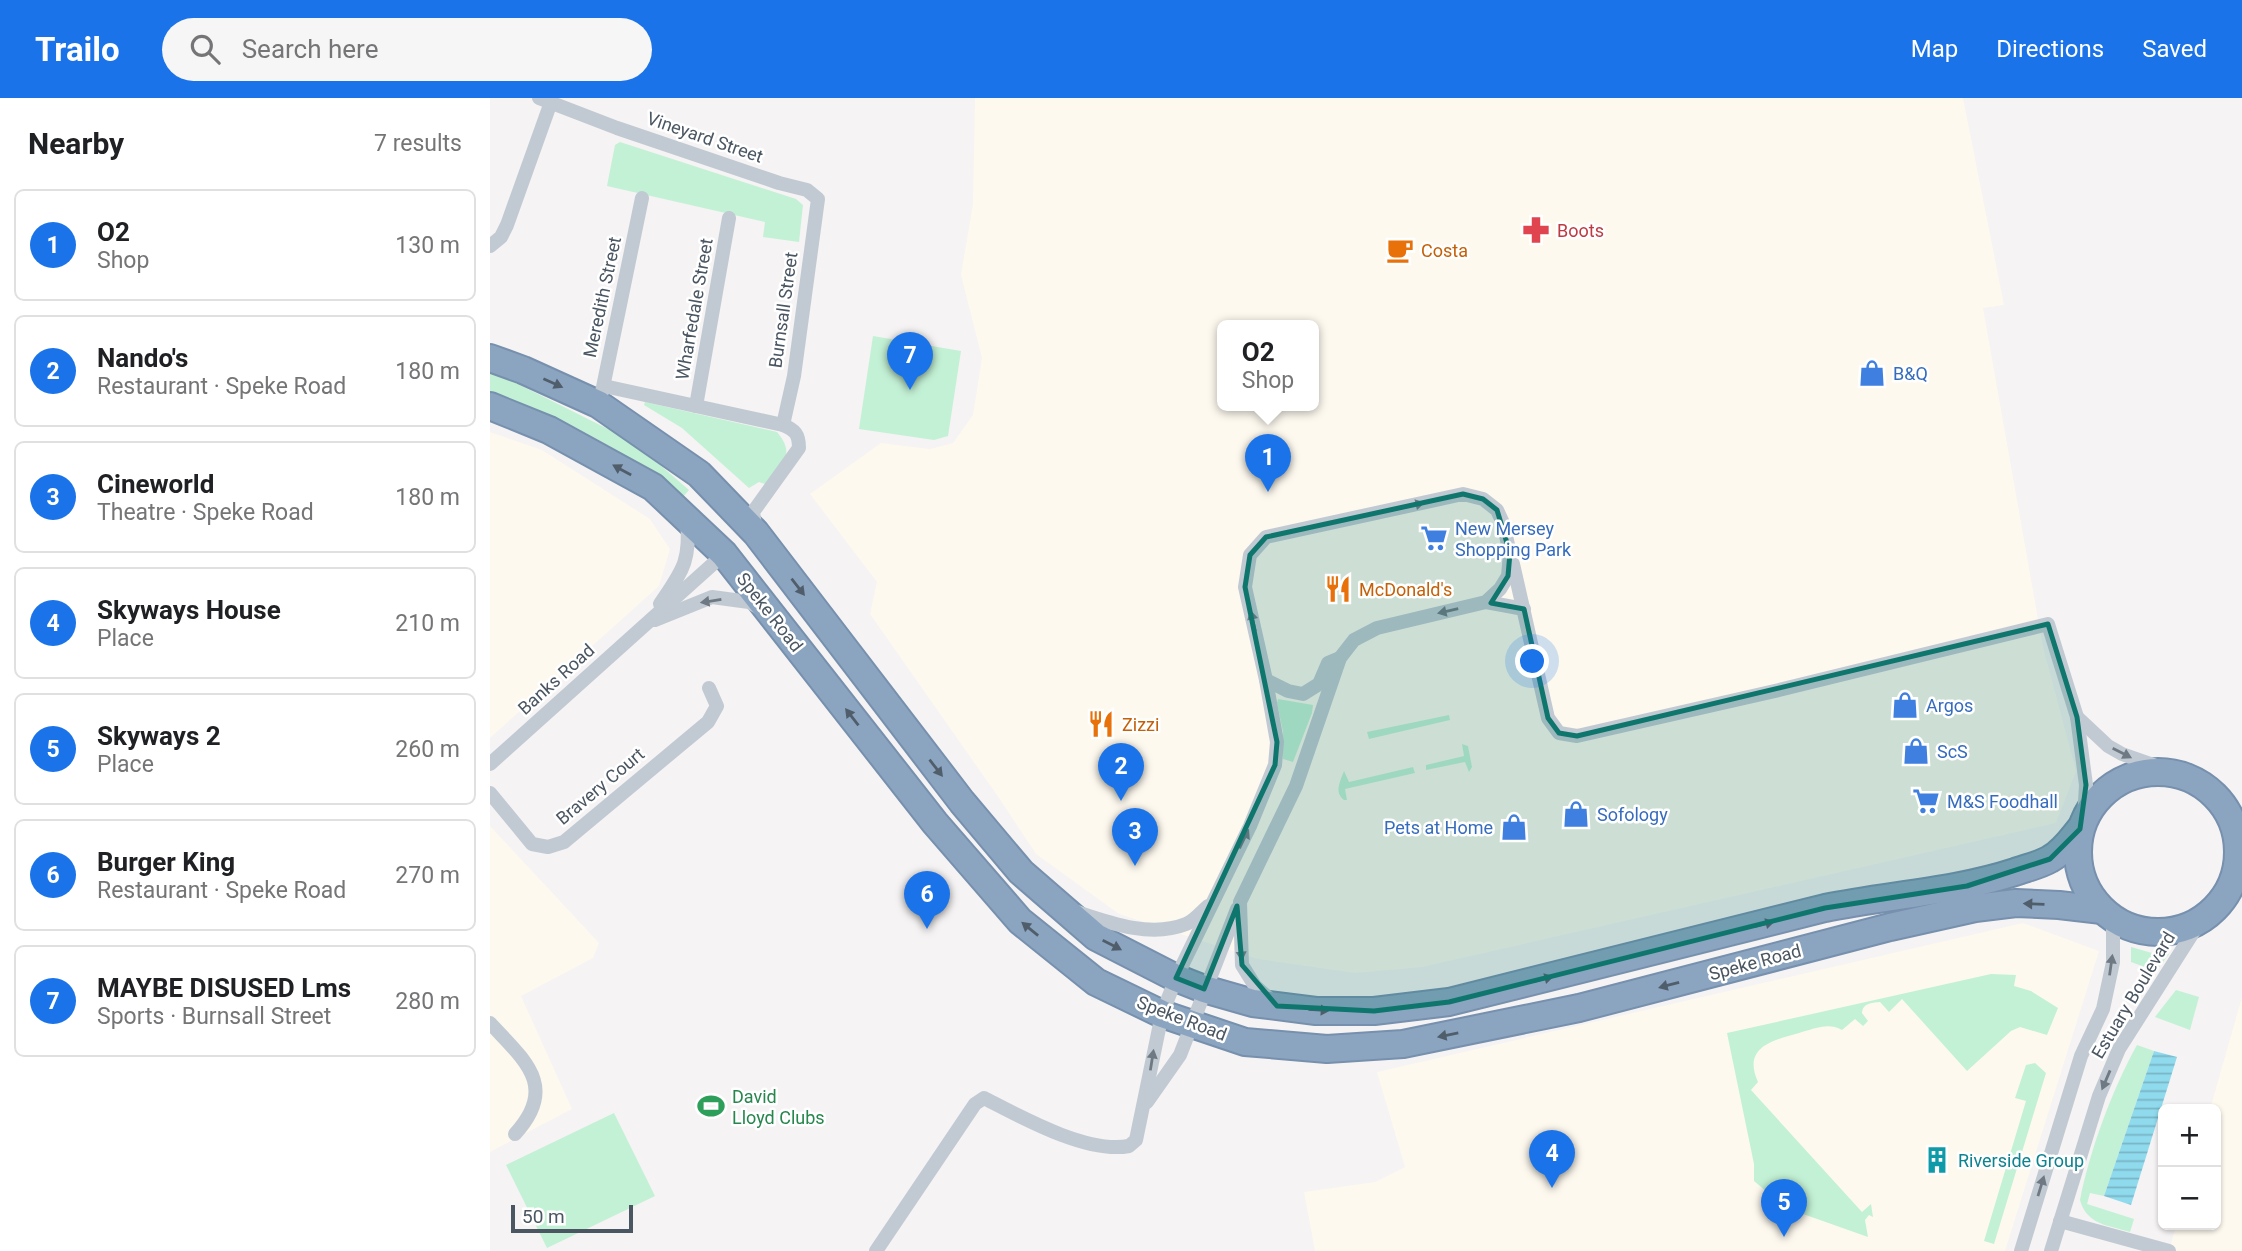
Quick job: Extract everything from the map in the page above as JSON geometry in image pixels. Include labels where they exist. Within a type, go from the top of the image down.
[{"type":"highway","name":"Speke Road","points":[[490,358],[601,395],[699,474],[756,533],[962,802],[1021,872],[1096,937],[1176,978],[1204,989],[1253,1003],[1316,1010],[1374,1010],[1449,1002],[1825,908],[1967,886],[1997,878],[2050,859],[2066,847],[2082,823]]},
{"type":"highway","name":"Speke Road","points":[[490,406],[549,430],[653,487],[724,554],[935,823],[1020,921],[1096,982],[1162,1014],[1245,1042],[1327,1049],[1403,1044],[1579,1008],[1889,927],[1975,908],[2016,903],[2059,905],[2108,915]]},
{"type":"highway","points":[[724,554],[756,533]]},
{"type":"highway","points":[[2203,784],[2221,801],[2233,821],[2239,844],[2236,884],[2217,907],[2201,920],[2180,929],[2157,933],[2134,929],[2108,915],[2088,893],[2080,872],[2077,850],[2082,823],[2100,795],[2122,779],[2149,771],[2176,773],[2242,796]]},
{"type":"street","name":"Vineyard Street","points":[[545,100],[617,128],[807,190],[818,200]]},
{"type":"street","points":[[490,246],[501,237],[508,225],[545,100]]},
{"type":"street","name":"Meredith Street","points":[[601,395],[642,198]]},
{"type":"street","name":"Burnsall Street","points":[[783,425],[796,365],[818,200]]},
{"type":"street","name":"Wharfedale Street","points":[[696,406],[729,218]]},
{"type":"street","name":"Speke Road","points":[[601,395],[696,406],[783,425]]},
{"type":"street","points":[[756,533],[753,512],[799,448],[799,438],[794,430],[783,425]]},
{"type":"street","points":[[876,1251],[975,1104],[984,1097],[1046,1128],[1105,1147],[1129,1146],[1136,1140],[1162,1014],[1176,978],[1250,826],[1275,765],[1277,743],[1245,587],[1250,555],[1266,537],[1463,494],[1483,499],[1497,510],[1503,523],[1548,718],[1559,733],[1577,736],[2048,624],[2077,717],[2085,774],[2082,823]]},
{"type":"street","name":"Banks Road","points":[[647,623],[680,574],[689,552],[687,519]]},
{"type":"street","points":[[1486,602],[1500,589],[1508,576],[1510,553]]},
{"type":"street","name":"Banks Road","points":[[490,764],[724,554]]},
{"type":"street","name":"Banks Road","points":[[647,623],[712,597],[749,602],[774,617]]},
{"type":"street","points":[[1144,1106],[1180,1055],[1240,902],[1296,786],[1340,659],[1354,640],[1377,628],[1486,602],[1524,609]]},
{"type":"street","points":[[1266,680],[1288,691],[1303,694],[1319,684],[1328,663],[1340,659]]},
{"type":"street","name":"Bravery Court","points":[[490,793],[532,844],[548,847],[564,842],[708,722],[717,706],[709,688]]},
{"type":"street","points":[[2077,717],[2108,746],[2122,754],[2176,773]]},
{"type":"street","points":[[1061,906],[1113,924],[1138,929],[1158,929],[1188,924],[1214,901]]},
{"type":"street","points":[[1240,902],[1242,965],[1255,986],[1277,1006]]},
{"type":"street","name":"Estuary Boulevard","points":[[2021,1251],[2081,1056],[2103,1009],[2113,962],[2108,915]]},
{"type":"street","name":"Estuary Boulevard","points":[[2051,1251],[2099,1096],[2119,1049],[2201,920]]},
{"type":"street","points":[[490,1023],[528,1065],[536,1085],[535,1101],[528,1119],[515,1134]]},
{"type":"street","points":[[1180,1055],[1201,1039],[1224,1035]]},
{"type":"street","points":[[2060,1222],[2169,1251]]},
{"type":"highlighted area","points":[[1463,494],[1483,499],[1497,510],[1510,553],[1508,576],[1491,603],[1524,609],[1548,718],[1559,733],[1577,736],[2048,624],[2077,717],[2086,785],[2080,829],[2050,859],[1967,886],[1825,908],[1449,1002],[1374,1011],[1277,1006],[1242,965],[1237,906],[1204,989],[1176,978],[1275,765],[1277,742],[1245,587],[1250,555],[1266,537]]},
{"type":"shaded area","name":"New Mersey Shopping Park","points":[[975,98],[1963,98],[2004,305],[1983,308],[2043,647],[2076,771],[2056,823],[1422,967],[1355,973],[1258,959],[1119,914],[1036,854],[870,614],[877,582],[810,494],[881,443],[930,449],[953,443],[973,415],[982,358],[961,275],[973,204]]},
{"type":"shaded area","points":[[490,432],[542,450],[650,519],[670,549],[659,586],[490,738]]},
{"type":"shaded area","points":[[490,826],[599,943],[593,958],[521,996],[572,1109],[490,1152]]},
{"type":"shaded area","points":[[2023,923],[2099,951],[2005,1251],[1315,1251],[1304,1192],[1375,1182],[1405,1167],[1377,1072]]},
{"type":"shaded area","points":[[2242,997],[2242,1251],[2169,1251],[2175,1230],[2221,1230],[2221,1104],[2211,1104]]},
{"type":"green space","points":[[620,142],[796,199],[803,205],[799,242],[763,237],[765,222],[607,186],[615,145]]},
{"type":"green space","points":[[873,336],[961,351],[948,436],[934,440],[859,429]]},
{"type":"green space","points":[[490,370],[618,434],[689,490],[683,497],[618,451],[567,423],[490,393]]},
{"type":"green space","points":[[645,402],[777,432],[786,447],[784,460],[765,484],[759,482],[749,488],[682,428],[644,405]]},
{"type":"green space","points":[[1278,699],[1313,705],[1293,762],[1283,759],[1283,732]]},
{"type":"green space","points":[[1449,715],[1450,720],[1369,739],[1367,732]]},
{"type":"green space","points":[[1462,744],[1468,746],[1472,767],[1469,772],[1465,762],[1426,770],[1426,765],[1464,756]]},
{"type":"green space","points":[[1413,767],[1415,773],[1345,789],[1347,800],[1339,794],[1344,771],[1349,782]]},
{"type":"green space","points":[[2131,947],[2169,954],[2156,971],[2131,962]]},
{"type":"green space","points":[[1991,974],[2016,975],[2014,986],[2031,991],[2058,1008],[2047,1035],[2020,1027],[2011,1031],[1967,1071],[1902,999],[1889,1012],[1880,1002],[1866,1005],[1862,1013],[1868,1021],[1863,1026],[1855,1019],[1842,1030],[1826,1026],[1816,1028],[1770,1042],[1757,1053],[1754,1070],[1758,1082],[1751,1090],[1862,1212],[1871,1204],[1873,1217],[1869,1215],[1865,1220],[1868,1237],[1786,1208],[1754,1181],[1754,1164],[1727,1033]]},
{"type":"green space","points":[[2176,990],[2199,997],[2190,1030],[2155,1017]]},
{"type":"green space","points":[[2137,1045],[2154,1051],[2104,1196],[2090,1193],[2087,1204],[2134,1219],[2130,1232],[2099,1223],[2088,1215],[2080,1200],[2103,1121]]},
{"type":"green space","points":[[2035,1063],[2046,1073],[1994,1244],[1984,1241],[2026,1101],[2015,1098],[2026,1065]]},
{"type":"green space","points":[[614,1113],[655,1196],[547,1248],[506,1165]]},
{"type":"water","points":[[2154,1051],[2177,1057],[2162,1104],[2158,1104],[2158,1118],[2131,1205],[2104,1196]]},
{"type":"place","name":"Boots","points":[[1536,230]]},
{"type":"place","name":"Costa","points":[[1400,250]]},
{"type":"place","name":"B&Q","points":[[1872,373]]},
{"type":"place","name":"MAYBE DISUSED Lms","points":[[910,390]]},
{"type":"place","name":"O2","points":[[1268,492]]},
{"type":"place","name":"New Mersey Shopping Park","points":[[1434,538]]},
{"type":"place","name":"McDonald's","points":[[1338,589]]},
{"type":"place","name":"Argos","points":[[1905,705]]},
{"type":"place","name":"Zizzi","points":[[1101,724]]},
{"type":"place","name":"ScS","points":[[1916,751]]},
{"type":"place","name":"Nando's","points":[[1121,801]]},
{"type":"place","name":"M&S Foodhall","points":[[1926,801]]},
{"type":"place","name":"Sofology","points":[[1576,814]]},
{"type":"place","name":"Pets at Home","points":[[1514,827]]},
{"type":"place","name":"Cineworld","points":[[1135,866]]},
{"type":"place","name":"Burger King","points":[[927,929]]},
{"type":"place","name":"David Lloyd Clubs","points":[[711,1106]]},
{"type":"place","name":"Riverside Group","points":[[1937,1160]]},
{"type":"place","name":"Skyways House","points":[[1552,1188]]},
{"type":"place","name":"Skyways 2","points":[[1784,1237]]}]
